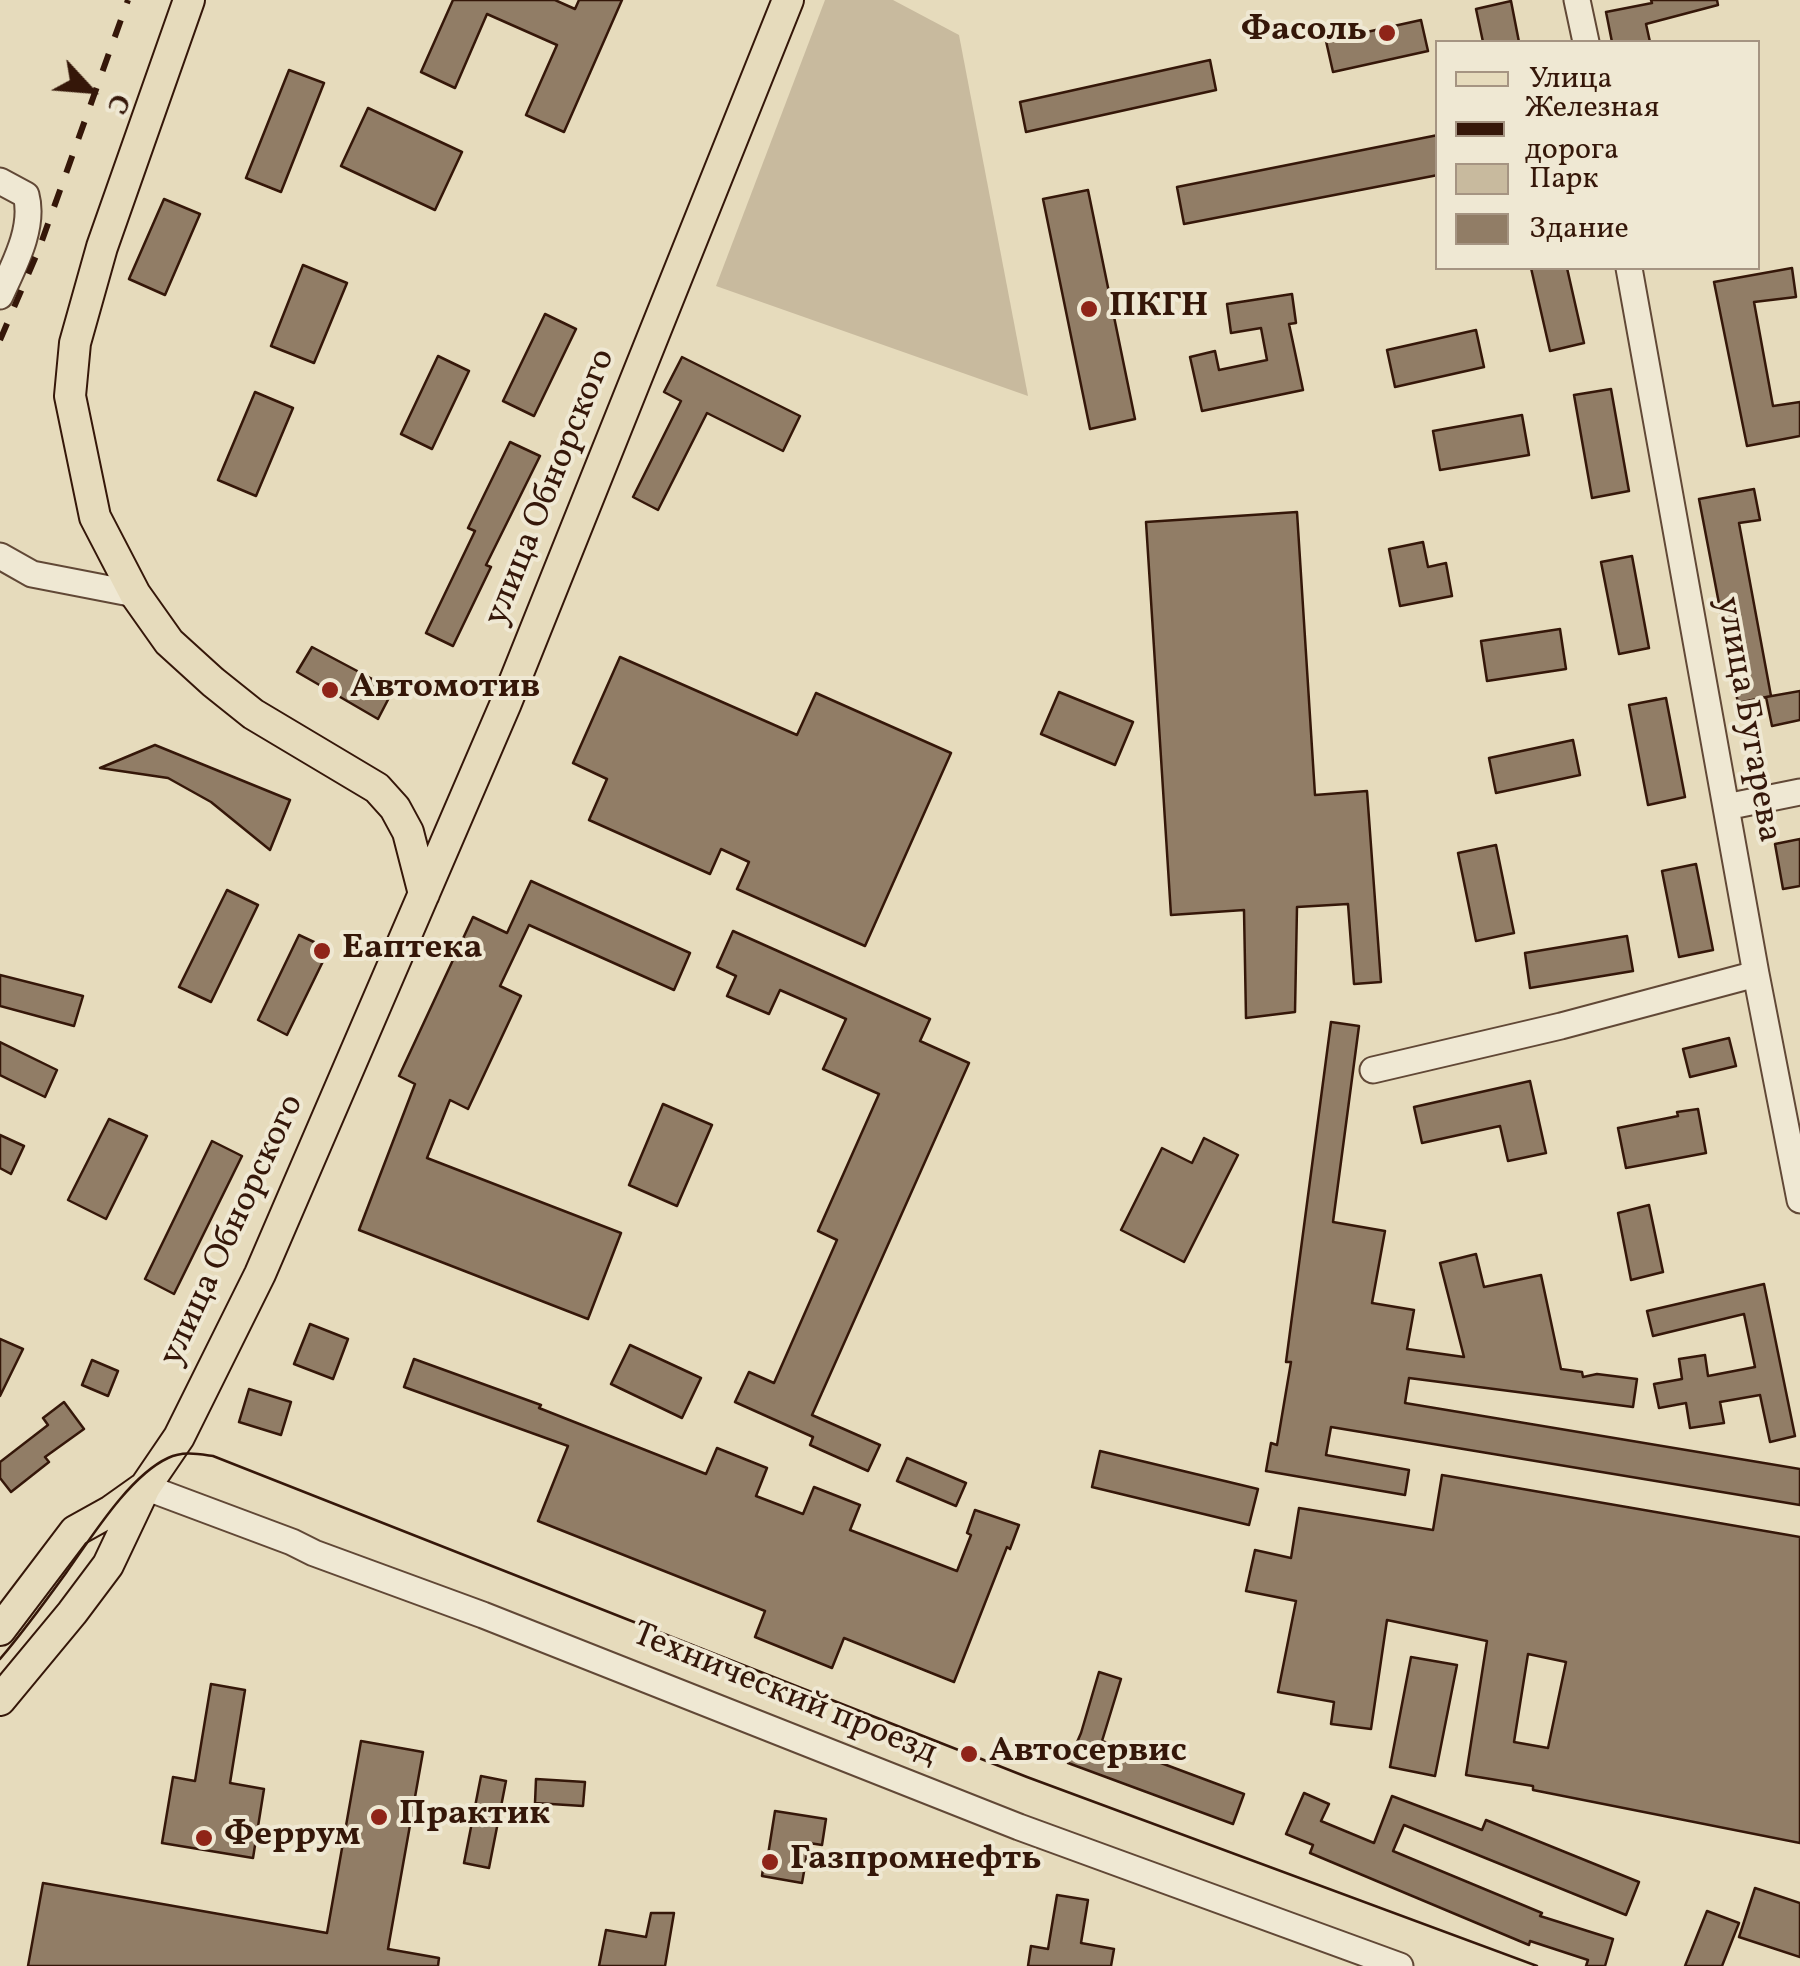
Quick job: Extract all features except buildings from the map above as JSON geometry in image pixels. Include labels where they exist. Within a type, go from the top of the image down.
[{"type":"main road","points":[[189,0],[102,247],[75,343],[70,396],[95,518],[135,594],[168,642],[253,714],[377,788],[396,808],[408,832],[424,894]]},
{"type":"main road","name":"улица Обнорского","points":[[0,1700],[108,1565],[145,1487],[179,1437],[260,1274],[506,703],[788,0]]},
{"type":"main road","name":"улица Обнорского","points":[[0,1630],[75,1531],[145,1487]]},
{"type":"street","points":[[1578,0],[1586,40]]},
{"type":"street","points":[[0,181],[26,195],[29,205],[24,237],[0,296]]},
{"type":"street","name":"улица Бугарева","points":[[1629,270],[1800,1200]]},
{"type":"street","points":[[0,556],[32,574],[135,594]]},
{"type":"street","points":[[1726,807],[1800,792]]},
{"type":"street","points":[[1372,1070],[1561,1026],[1756,974]]},
{"type":"street","name":"Технический проезд","points":[[145,1487],[1020,1827],[1400,1966]]},
{"type":"green space","points":[[825,0],[893,0],[959,35],[1028,396],[716,286]]},
{"type":"tram line","points":[[0,1659],[112,1509],[139,1479],[174,1456],[213,1456],[1027,1777],[1537,1966]]},
{"type":"railway","points":[[0,340],[39,249],[128,0]]},
{"type":"place","name":"Фасоль","points":[[1387,33]]},
{"type":"place","name":"ПКГН","points":[[1089,309]]},
{"type":"place","name":"Автомотив","points":[[330,690]]},
{"type":"place","name":"Еаптека","points":[[322,951]]},
{"type":"place","name":"Автосервис","points":[[969,1754]]},
{"type":"place","name":"Практик","points":[[379,1817]]},
{"type":"place","name":"Феррум","points":[[204,1838]]},
{"type":"place","name":"Газпромнефть","points":[[770,1862]]}]
